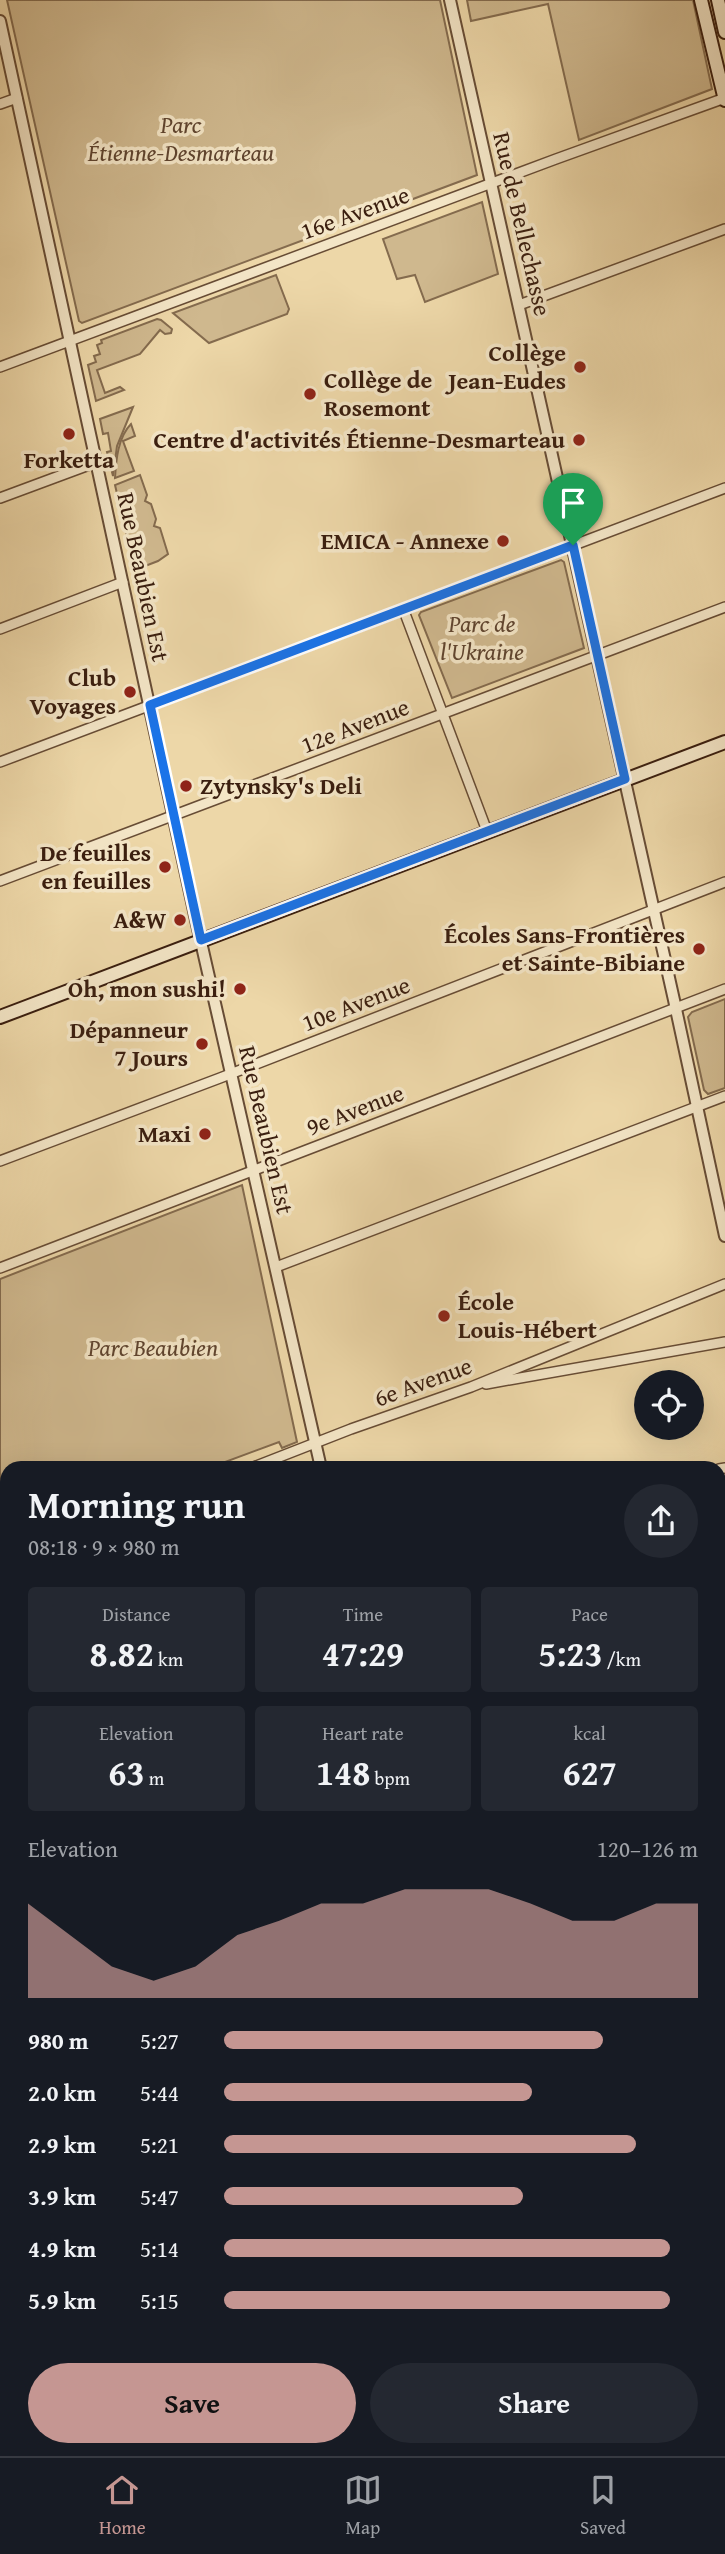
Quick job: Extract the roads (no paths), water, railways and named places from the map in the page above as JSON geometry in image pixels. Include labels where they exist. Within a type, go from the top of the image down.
[{"type":"main road","points":[[701,0],[725,99]]},
{"type":"main road","points":[[718,0],[725,32]]},
{"type":"main road","points":[[0,1017],[725,742]]},
{"type":"street","name":"Rue de Bellechasse","points":[[450,0],[598,654],[725,1236]]},
{"type":"street","name":"Rue Beaubien Est","points":[[0,21],[201,940],[319,1461]]},
{"type":"street","points":[[0,104],[17,98]]},
{"type":"street","name":"16e Avenue","points":[[0,366],[725,99]]},
{"type":"street","points":[[519,305],[725,229]]},
{"type":"street","points":[[0,498],[97,463]]},
{"type":"street","points":[[0,762],[725,488]]},
{"type":"street","points":[[0,629],[123,582]]},
{"type":"street","name":"12e Avenue","points":[[0,881],[725,607]]},
{"type":"street","points":[[404,611],[487,831]]},
{"type":"street","name":"10e Avenue","points":[[0,1161],[725,882]]},
{"type":"street","name":"9e Avenue","points":[[0,1268],[725,989]]},
{"type":"street","points":[[276,1267],[725,1096]]},
{"type":"street","name":"6e Avenue","points":[[269,1461],[471,1387],[725,1284]]},
{"type":"street","points":[[471,1387],[725,1342]]},
{"type":"place","name":"Collège Jean-Eudes","points":[[580,367]]},
{"type":"place","name":"Collège de Rosemont","points":[[310,394]]},
{"type":"place","name":"Forketta","points":[[69,434]]},
{"type":"place","name":"Centre d'activités Étienne-Desmarteau","points":[[579,440]]},
{"type":"place","name":"EMICA - Annexe","points":[[503,541]]},
{"type":"place","name":"Club Voyages","points":[[130,692]]},
{"type":"place","name":"Zytynsky's Deli","points":[[186,786]]},
{"type":"place","name":"De feuilles en feuilles","points":[[165,867]]},
{"type":"place","name":"A&W","points":[[180,920]]},
{"type":"place","name":"Écoles Sans-Frontières et Sainte-Bibiane","points":[[699,949]]},
{"type":"place","name":"Oh, mon sushi!","points":[[240,989]]},
{"type":"place","name":"Dépanneur 7 Jours","points":[[202,1044]]},
{"type":"place","name":"Maxi","points":[[205,1134]]},
{"type":"place","name":"École Louis-Hébert","points":[[444,1316]]},
{"type":"park label","name":"Parc Étienne-Desmarteau","points":[[181,139]]},
{"type":"park label","name":"Parc de l'Ukraine","points":[[482,638]]},
{"type":"park label","name":"Parc Beaubien","points":[[153,1348]]}]
